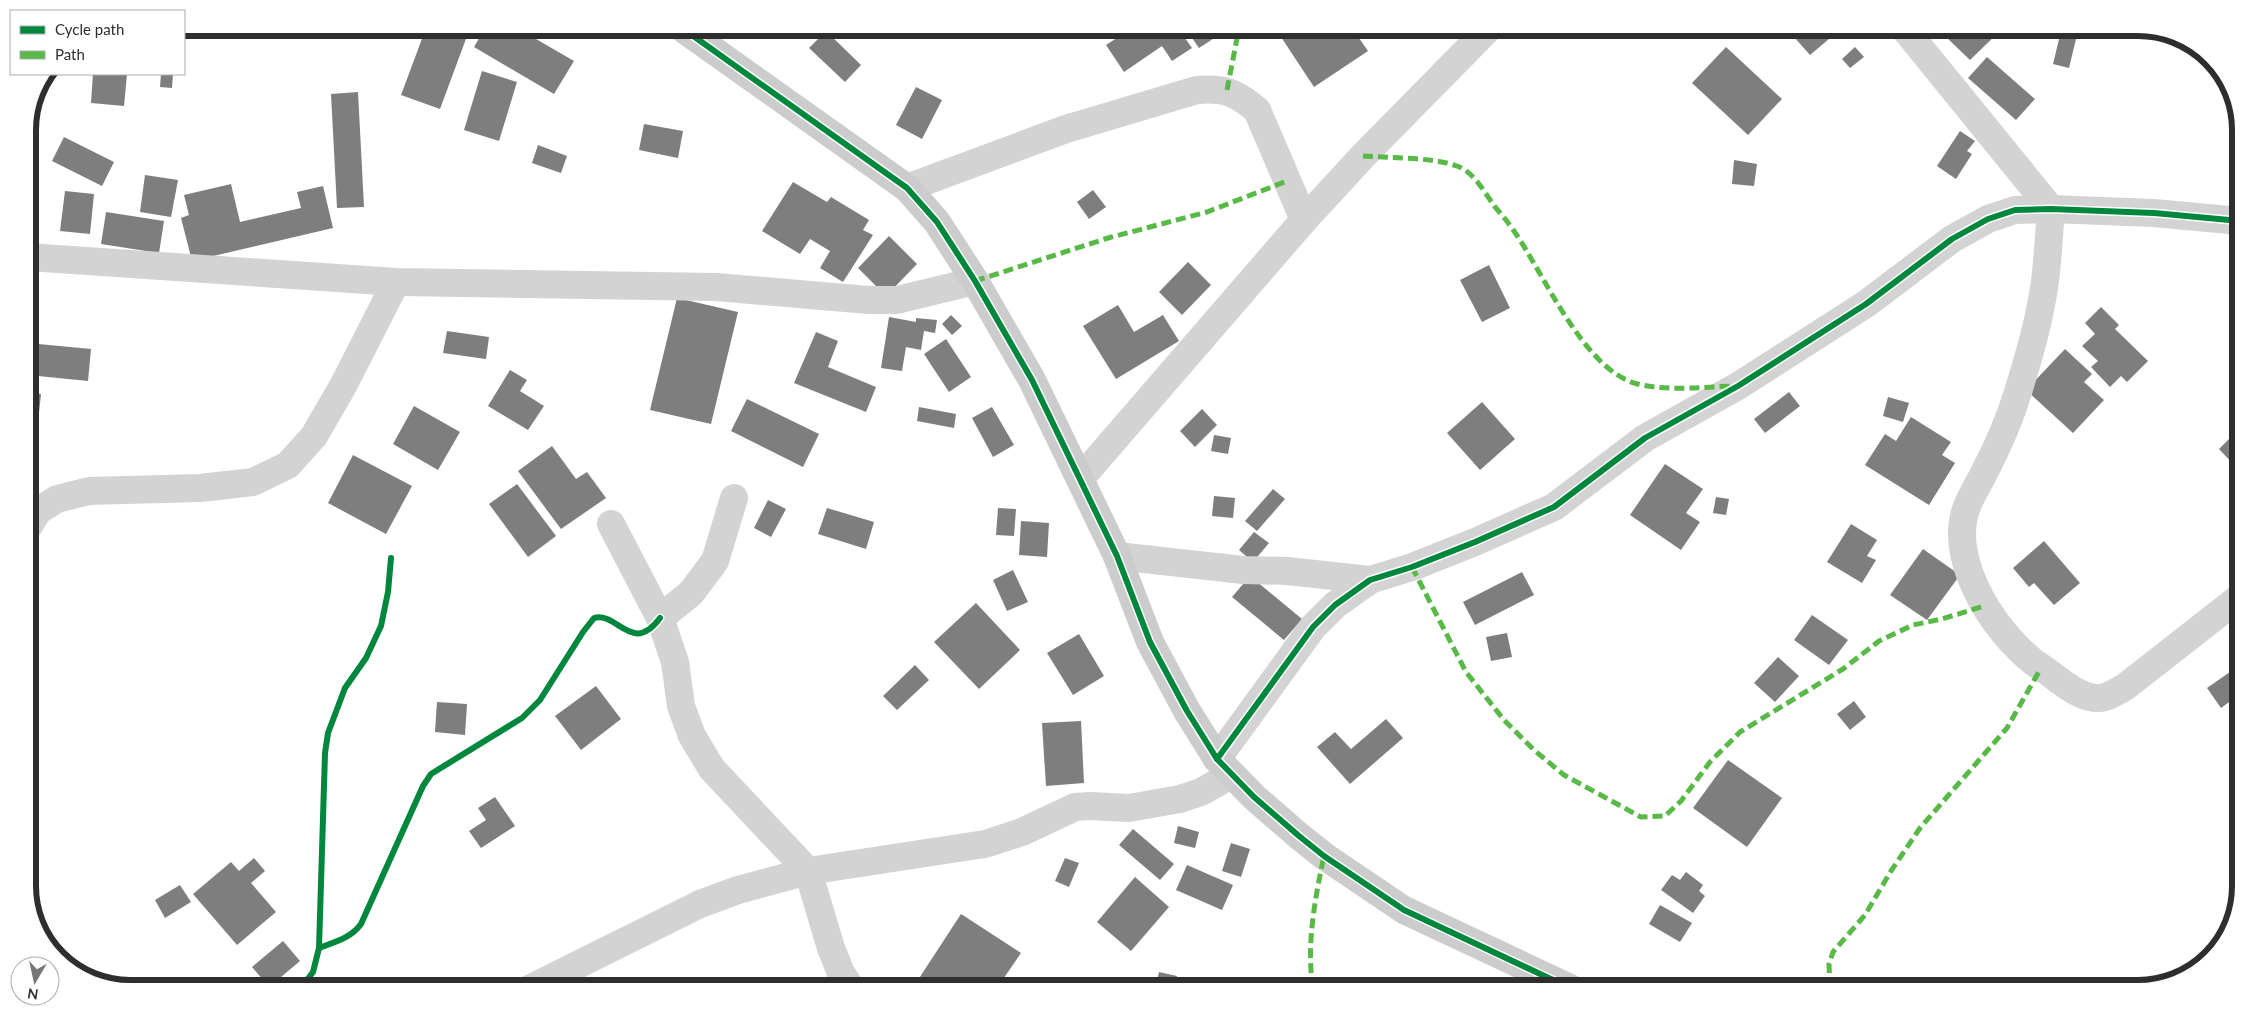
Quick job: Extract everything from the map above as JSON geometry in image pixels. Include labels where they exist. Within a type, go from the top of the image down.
[{"type":"street","points":[[693,36],[908,188],[937,222],[975,281],[1032,380],[1117,556],[1150,642],[1187,712],[1224,767],[1254,798],[1305,841],[1404,910],[1553,980]]},
{"type":"street","points":[[1080,479],[1304,220],[1363,156],[1482,36]]},
{"type":"street","points":[[1910,36],[2051,210],[2045,279],[2034,336],[2018,393],[2001,438],[1966,510],[1962,533],[1966,562],[1984,606],[2001,630],[2041,668],[2084,695],[2097,698],[2107,697],[2125,687],[2232,603]]},
{"type":"street","points":[[908,188],[1066,129],[1197,90],[1217,88],[1227,90],[1242,98],[1257,110],[1304,220]]},
{"type":"street","points":[[547,980],[700,904],[738,890],[808,871],[985,844],[1022,832],[1075,807],[1128,808],[1180,799],[1201,792],[1224,767],[1312,627],[1335,606],[1370,580],[1412,567],[1554,507],[1645,438],[1738,386],[1850,314],[1952,239],[1988,219],[2015,210],[2051,210],[2154,213],[2232,220]]},
{"type":"street","points":[[36,258],[396,282],[716,287],[869,300],[904,298],[975,281]]},
{"type":"street","points":[[36,514],[57,499],[89,491],[200,488],[253,482],[288,465],[314,436],[343,386],[396,282]]},
{"type":"street","points":[[660,618],[691,593],[715,561],[734,498]]},
{"type":"street","points":[[611,524],[660,618],[675,662],[681,706],[692,736],[712,769],[808,871],[830,948],[845,980]]},
{"type":"street","points":[[1117,556],[1224,568],[1287,571],[1370,580]]},
{"type":"building","points":[[423,36],[467,36],[440,109],[401,95]]},
{"type":"building","points":[[480,36],[531,36],[574,61],[554,94],[474,47]]},
{"type":"building","points":[[821,36],[831,36],[861,65],[845,82],[809,48]]},
{"type":"building","points":[[1120,36],[1188,36],[1185,38],[1192,48],[1172,61],[1162,46],[1124,72],[1106,45]]},
{"type":"building","points":[[1191,36],[1217,36],[1199,48]]},
{"type":"building","points":[[1358,36],[1368,51],[1314,87],[1281,37]]},
{"type":"building","points":[[1793,36],[1833,36],[1810,55]]},
{"type":"building","points":[[1945,36],[1995,36],[1970,60]]},
{"type":"building","points":[[2060,36],[2077,36],[2069,68],[2053,64]]},
{"type":"building","points":[[1726,47],[1782,99],[1748,135],[1692,83]]},
{"type":"building","points":[[1855,47],[1864,57],[1850,68],[1842,59]]},
{"type":"building","points":[[1987,57],[2035,99],[2016,120],[1968,78]]},
{"type":"building","points":[[482,71],[517,82],[499,141],[464,130]]},
{"type":"building","points":[[93,75],[127,75],[124,106],[91,103]]},
{"type":"building","points":[[161,75],[173,75],[172,88],[160,87]]},
{"type":"building","points":[[916,87],[942,100],[922,139],[896,125]]},
{"type":"building","points":[[358,92],[364,207],[337,208],[331,94]]},
{"type":"building","points":[[644,124],[683,131],[678,158],[639,150]]},
{"type":"building","points":[[1960,131],[1975,141],[1967,151],[1972,154],[1956,179],[1937,166]]},
{"type":"building","points":[[64,137],[114,162],[102,186],[52,161]]},
{"type":"building","points":[[538,145],[567,156],[561,173],[532,163]]},
{"type":"building","points":[[1734,160],[1757,164],[1754,186],[1732,184]]},
{"type":"building","points":[[145,175],[178,180],[171,217],[140,212]]},
{"type":"building","points":[[793,182],[827,202],[831,197],[869,220],[863,230],[873,235],[843,282],[820,268],[830,251],[810,239],[800,254],[762,231]]},
{"type":"building","points":[[231,184],[240,222],[301,208],[297,192],[323,186],[333,228],[192,261],[181,218],[189,215],[184,195]]},
{"type":"building","points":[[1093,190],[1106,207],[1089,219],[1077,202]]},
{"type":"building","points":[[65,191],[94,194],[90,234],[60,231]]},
{"type":"building","points":[[106,212],[164,221],[159,253],[101,244]]},
{"type":"building","points":[[889,236],[917,264],[886,296],[858,268]]},
{"type":"building","points":[[1188,262],[1211,285],[1182,315],[1159,292]]},
{"type":"building","points":[[1489,265],[1510,308],[1482,322],[1460,280]]},
{"type":"building","points":[[677,298],[738,312],[711,424],[650,410]]},
{"type":"building","points":[[1118,305],[1134,332],[1163,315],[1179,341],[1116,379],[1083,326]]},
{"type":"building","points":[[2101,307],[2119,325],[2115,329],[2148,361],[2127,382],[2121,376],[2110,387],[2091,367],[2098,361],[2082,346],[2095,334],[2085,323]]},
{"type":"building","points":[[951,315],[962,326],[952,335],[942,324]]},
{"type":"building","points":[[889,317],[916,322],[916,318],[937,320],[935,333],[924,331],[921,350],[906,347],[902,371],[881,368]]},
{"type":"building","points":[[447,331],[489,337],[486,359],[443,353]]},
{"type":"building","points":[[816,332],[838,341],[828,367],[876,387],[866,412],[794,383]]},
{"type":"building","points":[[946,339],[971,377],[949,392],[924,354]]},
{"type":"building","points":[[36,344],[91,349],[88,381],[36,376]]},
{"type":"building","points":[[2065,349],[2092,374],[2084,382],[2104,400],[2073,433],[2026,390]]},
{"type":"building","points":[[510,370],[527,380],[520,391],[544,406],[528,430],[488,406]]},
{"type":"building","points":[[1789,392],[1800,406],[1765,433],[1754,419]]},
{"type":"building","points":[[36,393],[41,394],[39,413],[36,413]]},
{"type":"building","points":[[1888,397],[1909,403],[1903,422],[1883,416]]},
{"type":"building","points":[[747,399],[819,434],[803,467],[731,431]]},
{"type":"building","points":[[1482,402],[1515,439],[1480,470],[1447,433]]},
{"type":"building","points":[[414,406],[460,432],[438,470],[393,444]]},
{"type":"building","points":[[919,407],[956,414],[954,428],[917,421]]},
{"type":"building","points":[[992,407],[1014,445],[993,457],[972,418]]},
{"type":"building","points":[[1202,409],[1217,425],[1195,447],[1180,431]]},
{"type":"building","points":[[1911,417],[1951,442],[1942,455],[1955,463],[1929,505],[1865,465],[1885,434],[1896,441]]},
{"type":"building","points":[[1214,435],[1231,438],[1228,454],[1211,451]]},
{"type":"building","points":[[2232,436],[2232,463],[2219,449]]},
{"type":"building","points":[[552,446],[576,479],[587,472],[606,498],[561,529],[518,471]]},
{"type":"building","points":[[353,455],[412,486],[386,534],[328,503]]},
{"type":"building","points":[[1665,464],[1703,489],[1686,513],[1700,522],[1681,550],[1630,515]]},
{"type":"building","points":[[517,484],[556,536],[528,557],[489,504]]},
{"type":"building","points":[[1273,489],[1285,499],[1257,531],[1245,521]]},
{"type":"building","points":[[1214,496],[1235,498],[1233,518],[1212,516]]},
{"type":"building","points":[[1716,497],[1729,499],[1726,515],[1713,513]]},
{"type":"building","points":[[768,500],[786,509],[771,537],[754,528]]},
{"type":"building","points":[[827,508],[874,522],[866,549],[818,534]]},
{"type":"building","points":[[998,508],[1016,509],[1014,536],[996,535]]},
{"type":"building","points":[[1021,521],[1049,523],[1047,557],[1019,555]]},
{"type":"building","points":[[1851,524],[1877,540],[1867,556],[1876,560],[1862,583],[1827,562]]},
{"type":"building","points":[[1254,532],[1269,543],[1253,562],[1239,550]]},
{"type":"building","points":[[2044,541],[2080,583],[2054,605],[2034,583],[2029,587],[2013,568]]},
{"type":"building","points":[[1923,549],[1960,575],[1927,620],[1890,595]]},
{"type":"building","points":[[1013,570],[1028,602],[1007,611],[993,580]]},
{"type":"building","points":[[1522,572],[1534,595],[1475,625],[1463,602]]},
{"type":"building","points":[[1250,576],[1302,619],[1284,640],[1232,597]]},
{"type":"building","points":[[976,603],[1020,650],[979,689],[934,642]]},
{"type":"building","points":[[1812,615],[1848,640],[1829,665],[1794,640]]},
{"type":"building","points":[[1507,633],[1512,657],[1491,661],[1486,637]]},
{"type":"building","points":[[1079,634],[1104,676],[1073,695],[1047,653]]},
{"type":"building","points":[[1778,657],[1799,676],[1775,702],[1754,683]]},
{"type":"building","points":[[915,665],[929,680],[897,710],[883,696]]},
{"type":"building","points":[[2232,671],[2232,700],[2221,708],[2207,688]]},
{"type":"building","points":[[596,686],[621,719],[581,750],[555,716]]},
{"type":"building","points":[[1854,701],[1866,717],[1850,730],[1837,714]]},
{"type":"building","points":[[437,702],[467,704],[465,735],[435,732]]},
{"type":"building","points":[[1386,719],[1403,738],[1350,784],[1317,747],[1335,732],[1351,749]]},
{"type":"building","points":[[1081,721],[1084,783],[1046,786],[1042,723]]},
{"type":"building","points":[[1728,760],[1782,798],[1747,847],[1693,808]]},
{"type":"building","points":[[495,797],[515,826],[481,848],[469,831],[486,820],[478,808]]},
{"type":"building","points":[[1178,826],[1199,832],[1195,848],[1174,843]]},
{"type":"building","points":[[1133,829],[1174,864],[1160,880],[1119,845]]},
{"type":"building","points":[[1231,843],[1250,849],[1241,877],[1222,871]]},
{"type":"building","points":[[254,858],[265,871],[251,883],[276,912],[237,945],[193,894],[231,862],[239,871]]},
{"type":"building","points":[[1065,858],[1079,863],[1069,887],[1055,881]]},
{"type":"building","points":[[1187,865],[1233,885],[1222,910],[1176,890]]},
{"type":"building","points":[[1686,872],[1703,885],[1699,891],[1705,896],[1693,913],[1661,890],[1672,875],[1680,880]]},
{"type":"building","points":[[1135,877],[1169,907],[1131,951],[1097,922]]},
{"type":"building","points":[[180,885],[191,902],[165,918],[155,900]]},
{"type":"building","points":[[1660,905],[1692,923],[1680,942],[1649,924]]},
{"type":"building","points":[[961,914],[1021,953],[1002,980],[918,980]]},
{"type":"building","points":[[283,941],[300,961],[277,980],[263,980],[252,967]]},
{"type":"building","points":[[1159,972],[1177,976],[1176,980],[1157,980]]},
{"type":"marked path","points":[[1227,90],[1237,36]]},
{"type":"marked path","points":[[1363,156],[1436,161],[1457,166],[1469,173],[1479,183],[1514,231],[1551,294],[1581,339],[1615,373],[1634,383],[1646,386],[1684,388],[1733,386]]},
{"type":"marked path","points":[[975,281],[1108,238],[1207,212],[1287,181]]},
{"type":"marked path","points":[[1412,567],[1466,672],[1504,720],[1534,750],[1564,775],[1641,817],[1665,816],[1681,801],[1710,762],[1740,732],[1843,669],[1879,641],[1913,625],[1942,619],[1984,606]]},
{"type":"marked path","points":[[1830,980],[1829,964],[1833,952],[1865,915],[1891,871],[1920,828],[2007,728],[2041,668]]},
{"type":"marked path","points":[[1312,980],[1311,939],[1324,856]]},
{"type":"cycle path","points":[[693,36],[907,188],[937,222],[975,281],[1032,380],[1117,556],[1150,642],[1187,711],[1217,759],[1254,797],[1299,836],[1324,856],[1404,910],[1553,980]]},
{"type":"cycle path","points":[[1217,759],[1313,627],[1335,605],[1370,580],[1412,567],[1554,507],[1645,438],[1738,386],[1866,304],[1952,239],[1988,219],[2015,210],[2051,209],[2154,213],[2232,220]]},
{"type":"cycle path","points":[[307,980],[313,972],[319,948],[325,753],[328,733],[345,688],[366,658],[381,626],[388,592],[391,558]]},
{"type":"cycle path","points":[[319,948],[348,936],[361,924],[423,786],[431,774],[522,718],[540,700],[594,618],[610,620],[633,633],[641,633],[650,629],[660,618]]}]
